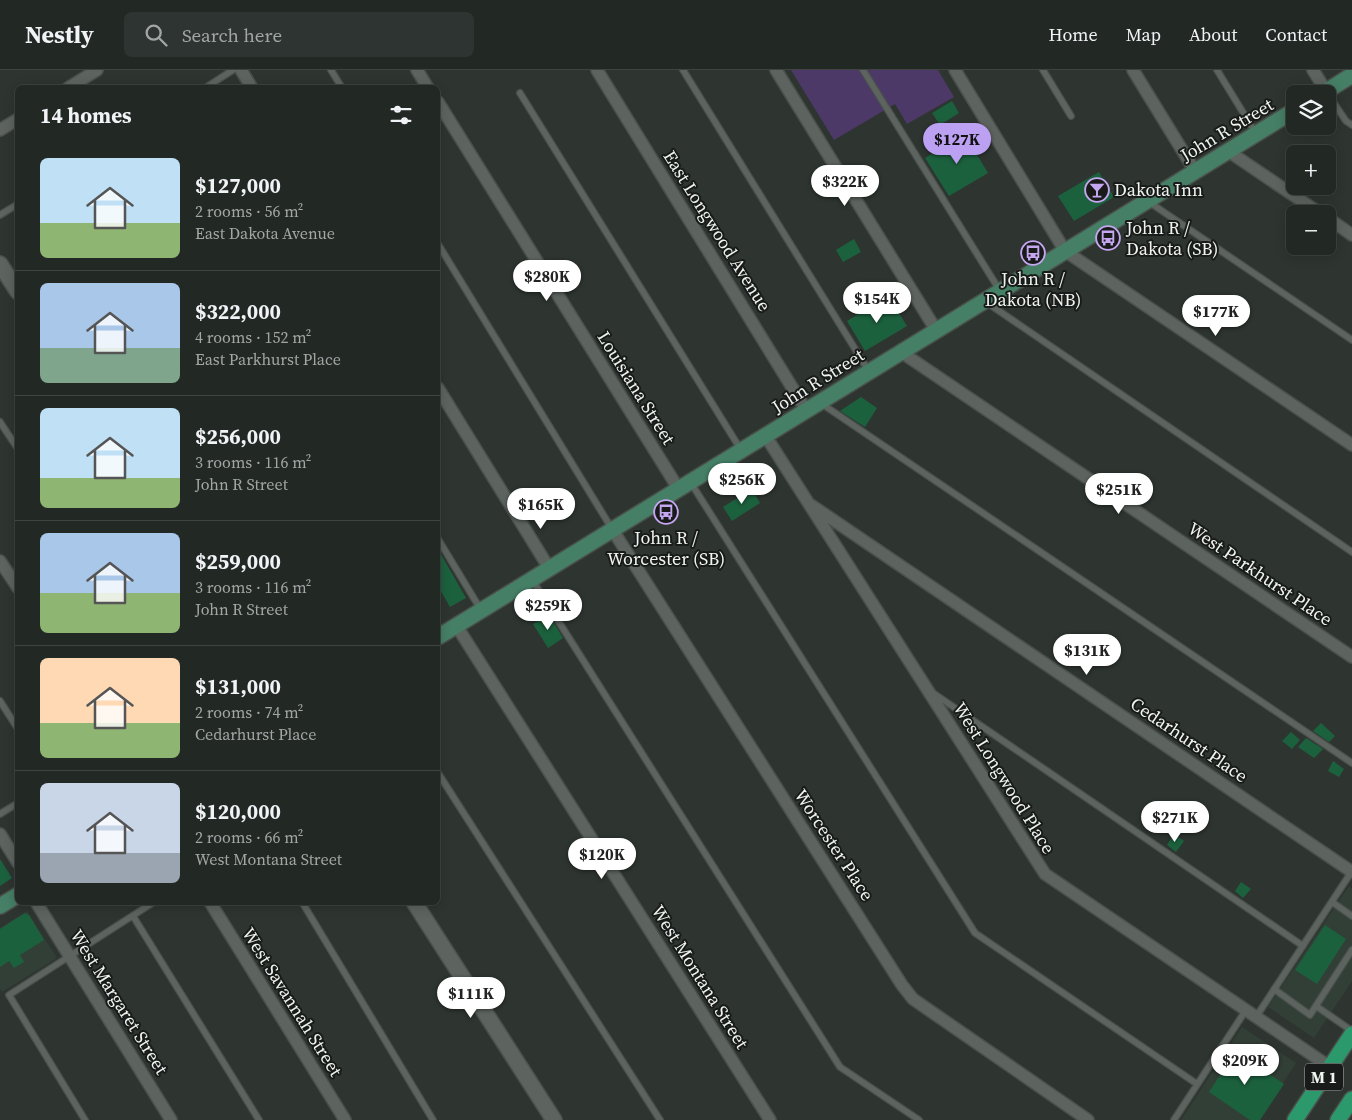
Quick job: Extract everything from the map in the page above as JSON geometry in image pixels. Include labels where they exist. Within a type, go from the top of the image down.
[{"type":"main road","points":[[1336,85],[1352,75]]},
{"type":"main road","name":"John R Street","points":[[440,636],[1286,116]]},
{"type":"main road","points":[[0,906],[15,897]]},
{"type":"main road","name":"M 1","points":[[1295,1120],[1352,1032]]},
{"type":"main road","points":[[1330,1067],[1342,1055],[1352,1050]]},
{"type":"main road","points":[[1338,1120],[1352,1099]]},
{"type":"street","points":[[74,85],[97,70]]},
{"type":"street","points":[[241,70],[250,85]]},
{"type":"street","points":[[417,70],[426,85]]},
{"type":"street","name":"East Longwood Avenue","points":[[598,70],[813,406]]},
{"type":"street","points":[[776,70],[936,330]]},
{"type":"street","points":[[954,70],[1065,251],[1352,445]]},
{"type":"street","points":[[1133,70],[1195,171]]},
{"type":"street","points":[[1313,70],[1320,85]]},
{"type":"street","name":"Louisiana Street","points":[[440,105],[684,485]]},
{"type":"street","points":[[0,130],[15,121]]},
{"type":"street","points":[[1228,151],[1308,205]]},
{"type":"street","points":[[1336,224],[1352,235]]},
{"type":"street","points":[[0,264],[15,287]]},
{"type":"street","name":"West Parkhurst Place","points":[[901,352],[1352,657]]},
{"type":"street","points":[[440,391],[549,568]]},
{"type":"street","name":"West Longwood Place","points":[[765,435],[1045,874],[1330,1067]]},
{"type":"street","name":"Cedarhurst Place","points":[[808,502],[1352,871]]},
{"type":"street","name":"Worcester Place","points":[[612,529],[913,999],[1088,1120]]},
{"type":"street","points":[[0,560],[15,583]]},
{"type":"street","name":"West Montana Street","points":[[456,625],[770,1120]]},
{"type":"street","points":[[0,834],[15,858]]},
{"type":"street","name":"West Margaret Street","points":[[38,905],[171,1120]]},
{"type":"street","name":"West Savannah Street","points":[[212,905],[345,1120]]},
{"type":"street","points":[[416,905],[554,1120]]},
{"type":"lane","points":[[210,85],[233,70]]},
{"type":"lane","points":[[331,70],[340,85]]},
{"type":"lane","points":[[683,70],[869,372]]},
{"type":"lane","points":[[863,70],[1000,291]]},
{"type":"lane","points":[[1043,70],[1071,116]]},
{"type":"lane","points":[[1217,70],[1256,134]]},
{"type":"lane","points":[[520,93],[740,450]]},
{"type":"lane","points":[[1336,108],[1346,121],[1352,125]]},
{"type":"lane","points":[[1147,200],[1352,340]]},
{"type":"lane","points":[[0,215],[15,206]]},
{"type":"lane","points":[[440,247],[612,529]]},
{"type":"lane","points":[[984,301],[1352,552]]},
{"type":"lane","points":[[813,406],[1352,763]]},
{"type":"lane","points":[[0,422],[15,444]]},
{"type":"lane","points":[[684,485],[975,933],[1197,1084]]},
{"type":"lane","points":[[440,542],[481,610]]},
{"type":"lane","points":[[532,578],[840,1067],[919,1120]]},
{"type":"lane","points":[[926,688],[1303,946]]},
{"type":"lane","points":[[0,701],[15,724]]},
{"type":"lane","points":[[440,775],[660,1120]]},
{"type":"lane","points":[[0,814],[15,805]]},
{"type":"lane","points":[[1256,1017],[1352,871]]},
{"type":"lane","points":[[1332,902],[1352,916]]},
{"type":"lane","points":[[85,1120],[9,995],[149,905]]},
{"type":"lane","points":[[304,905],[433,1120]]},
{"type":"lane","points":[[132,916],[259,1120]]},
{"type":"lane","points":[[1274,989],[1310,1015],[1352,950]]},
{"type":"lane","points":[[1316,1006],[1352,1032]]},
{"type":"lane","points":[[1174,1120],[1246,1010]]},
{"type":"shaded area","points":[[791,70],[938,70],[954,97],[907,124],[895,104],[834,140]]},
{"type":"shaded area","points":[[1349,886],[1352,889],[1352,981],[1314,1038],[1268,1007]]},
{"type":"shaded area","points":[[27,911],[57,958],[2,992],[0,989],[0,928]]},
{"type":"shaded area","points":[[1242,1027],[1296,1063],[1259,1120],[1181,1120]]},
{"type":"building","points":[[952,101],[959,113],[940,125],[932,113]]},
{"type":"building","points":[[965,135],[988,173],[949,196],[925,158]]},
{"type":"building","points":[[1099,172],[1114,197],[1074,221],[1058,196]]},
{"type":"building","points":[[854,239],[861,252],[843,262],[836,250]]},
{"type":"building","points":[[888,296],[907,326],[865,351],[847,321]]},
{"type":"building","points":[[861,397],[877,408],[865,427],[840,411]]},
{"type":"building","points":[[752,489],[760,503],[732,521],[723,507]]},
{"type":"building","points":[[440,552],[466,598],[450,607],[440,590]]},
{"type":"building","points":[[549,615],[563,638],[548,648],[533,624]]},
{"type":"building","points":[[1321,723],[1335,736],[1329,742],[1313,731]]},
{"type":"building","points":[[1291,732],[1300,740],[1292,749],[1282,741]]},
{"type":"building","points":[[1306,738],[1323,749],[1314,758],[1298,747]]},
{"type":"building","points":[[1333,761],[1344,769],[1339,777],[1328,771]]},
{"type":"building","points":[[1174,834],[1184,841],[1176,852],[1167,845]]},
{"type":"building","points":[[0,859],[12,878],[0,886]]},
{"type":"building","points":[[1241,882],[1251,889],[1243,898],[1235,891]]},
{"type":"building","points":[[25,913],[29,915],[44,940],[20,955],[24,962],[14,968],[9,961],[0,967],[0,929]]},
{"type":"building","points":[[1325,925],[1346,939],[1317,984],[1295,970]]},
{"type":"building","points":[[1229,1047],[1284,1084],[1260,1120],[1250,1120],[1209,1092],[1222,1072],[1215,1067]]},
{"type":"place","name":"Dakota Inn","points":[[1097,190]]},
{"type":"place","name":"John R / Dakota (SB)","points":[[1108,238]]},
{"type":"place","name":"John R / Dakota (NB)","points":[[1033,253]]},
{"type":"place","name":"John R / Worcester (SB)","points":[[666,512]]}]
